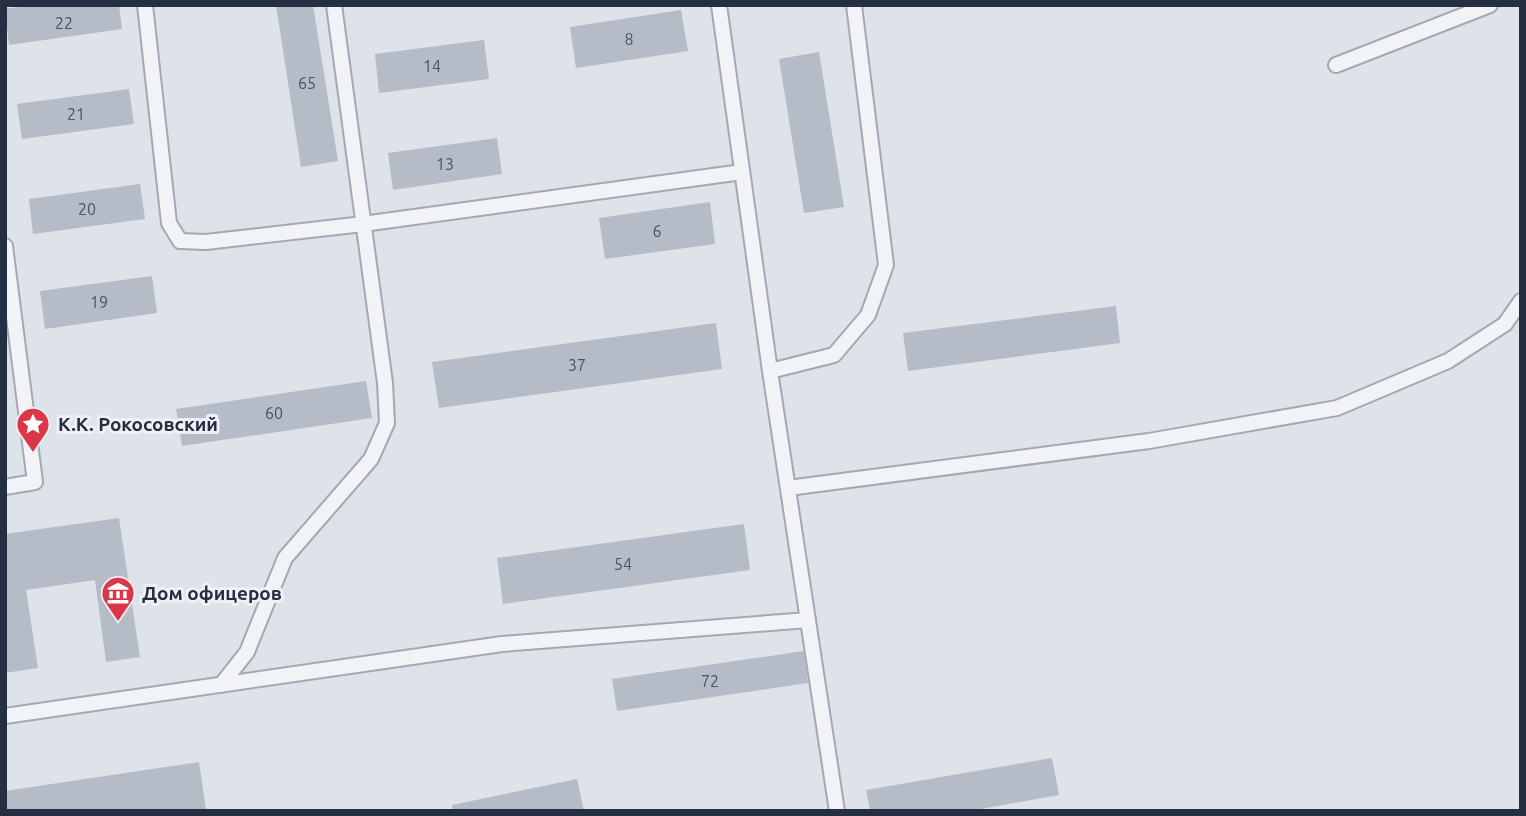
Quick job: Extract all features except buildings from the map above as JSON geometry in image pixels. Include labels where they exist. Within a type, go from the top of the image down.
[{"type":"lane","points":[[145,5],[169,223],[180,241],[206,242],[363,224],[742,172]]},
{"type":"lane","points":[[221,685],[247,652],[285,558],[371,459],[387,423],[385,383],[334,5]]},
{"type":"lane","points":[[719,5],[770,370],[837,811]]},
{"type":"lane","points":[[770,370],[834,355],[868,315],[886,265],[854,5]]},
{"type":"lane","points":[[1336,65],[1490,5]]},
{"type":"lane","points":[[5,246],[35,482],[5,487]]},
{"type":"lane","points":[[788,488],[1149,441],[1337,408],[1448,361],[1504,324],[1521,301]]},
{"type":"lane","points":[[5,716],[502,644],[808,620]]},
{"type":"place","name":"К.К. Рокосовский","points":[[33,454]]},
{"type":"place","name":"Дом офицеров","points":[[118,623]]}]
